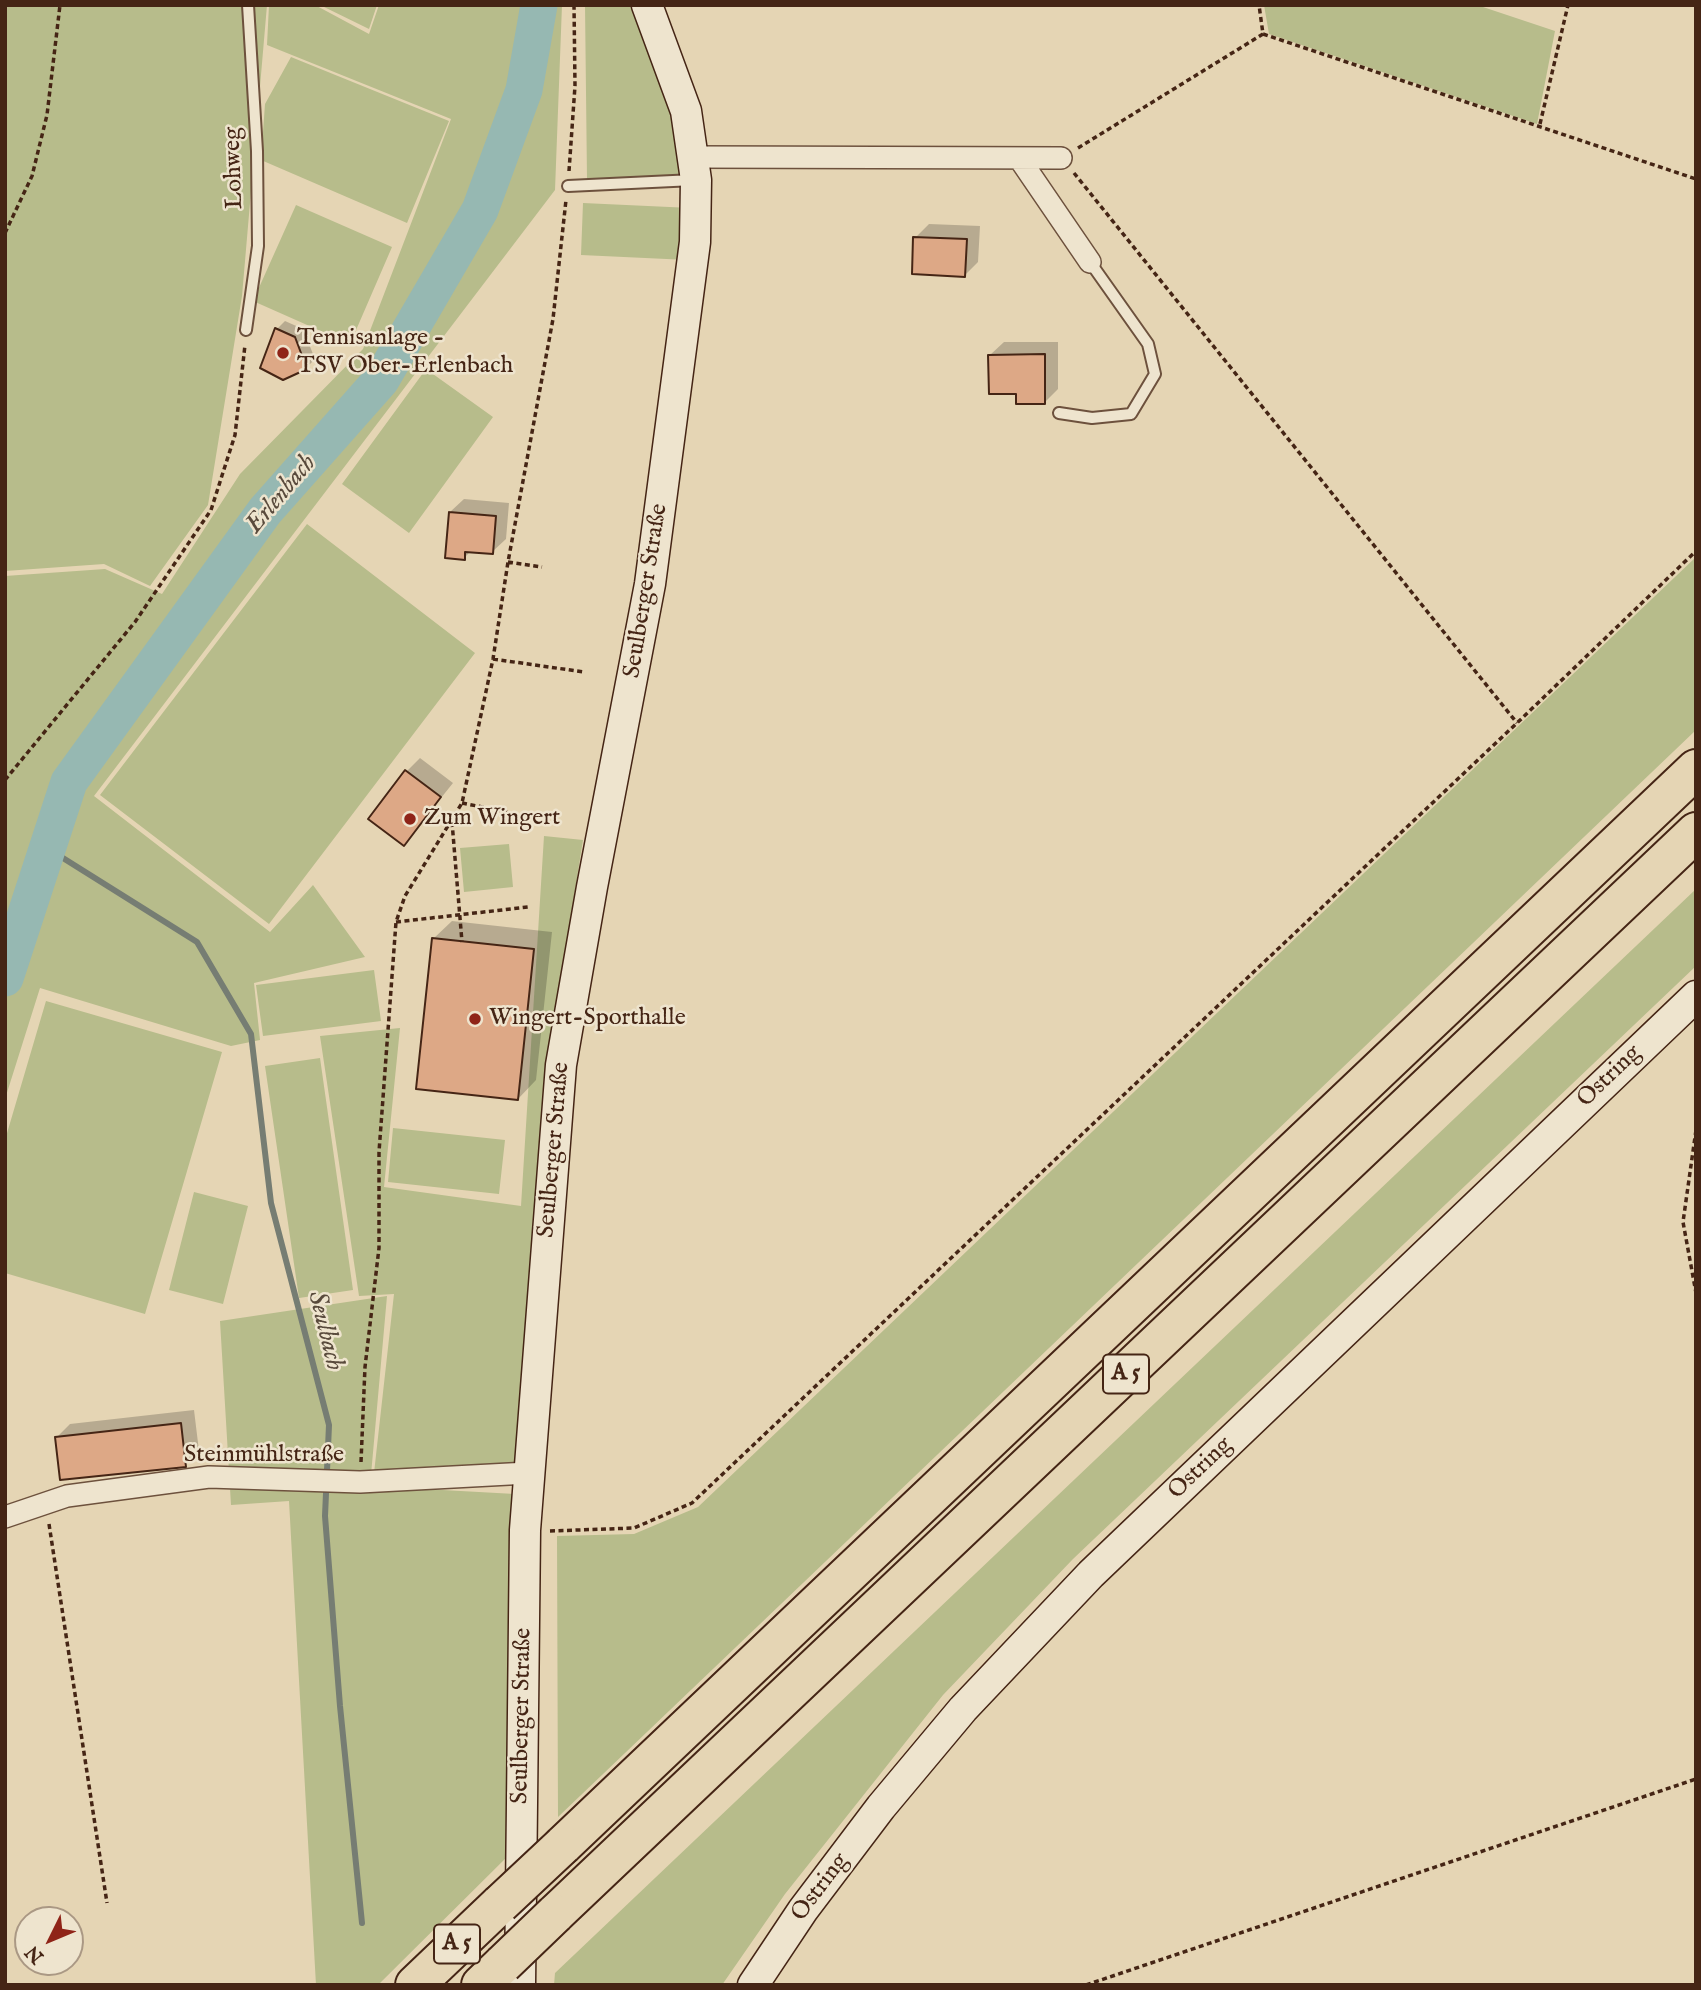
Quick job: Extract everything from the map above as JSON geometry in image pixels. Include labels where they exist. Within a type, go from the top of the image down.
[{"type":"highway","name":"A 5","points":[[415,1985],[1696,769]]},
{"type":"highway","name":"A 5","points":[[501,1978],[555,1914],[1696,832]]},
{"type":"street","name":"Seulberger Straße","points":[[501,1978],[528,1472],[561,1065],[650,584],[695,242],[695,169],[686,111],[647,5]]},
{"type":"street","points":[[1019,158],[1090,262]]},
{"type":"street","points":[[695,169],[1062,158]]},
{"type":"street","name":"Ostring","points":[[753,1985],[803,1910],[881,1807],[963,1709],[1091,1574],[1696,996]]},
{"type":"street","name":"Steinmühlstraße","points":[[5,1517],[46,1501],[87,1492],[209,1477],[355,1482],[528,1472]]},
{"type":"lane","name":"Lohweg","points":[[246,330],[258,246],[256,138],[248,5]]},
{"type":"lane","points":[[568,186],[695,169]]},
{"type":"lane","points":[[1059,413],[1092,418],[1131,414],[1155,374],[1148,344],[1090,262]]},
{"type":"path","points":[[5,233],[32,176],[47,115],[60,5]]},
{"type":"path","points":[[355,1482],[379,1248],[379,1152],[396,922],[405,896],[462,803],[494,659],[508,562],[553,319],[568,186],[575,86],[574,5]]},
{"type":"path","points":[[1259,5],[1263,34]]},
{"type":"path","points":[[1540,124],[1568,5]]},
{"type":"path","points":[[1517,723],[1062,158],[1263,34],[1696,178]]},
{"type":"path","points":[[5,780],[135,622],[211,510],[235,435],[246,330]]},
{"type":"path","points":[[540,1532],[634,1528],[692,1503],[1696,551]]},
{"type":"path","points":[[508,562],[542,567]]},
{"type":"path","points":[[494,659],[584,672]]},
{"type":"path","points":[[462,803],[507,812]]},
{"type":"path","points":[[452,821],[462,942]]},
{"type":"path","points":[[396,922],[528,907]]},
{"type":"path","points":[[1696,1130],[1683,1222],[1696,1293]]},
{"type":"path","points":[[46,1501],[107,1903]]},
{"type":"path","points":[[1086,1985],[1696,1779]]},
{"type":"green space","points":[[5,5],[267,5],[242,296],[208,505],[150,586],[104,564],[5,571]]},
{"type":"green space","points":[[269,5],[315,5],[369,34],[379,5],[562,5],[555,190],[94,796],[270,932],[313,885],[365,957],[254,983],[260,1040],[231,1046],[40,988],[5,1099],[5,576],[105,569],[162,594],[240,474],[363,349],[451,119],[267,45]]},
{"type":"green space","points":[[320,5],[377,5],[369,29]]},
{"type":"green space","points":[[585,5],[659,5],[706,175],[587,179]]},
{"type":"green space","points":[[1264,5],[1477,5],[1555,31],[1537,124],[1269,34]]},
{"type":"green space","points":[[291,57],[449,121],[407,223],[261,160],[265,104]]},
{"type":"green space","points":[[583,203],[691,208],[688,260],[581,255]]},
{"type":"green space","points":[[296,205],[392,247],[350,344],[253,301]]},
{"type":"green space","points":[[426,369],[493,417],[409,533],[342,484]]},
{"type":"green space","points":[[307,524],[475,653],[269,924],[100,795]]},
{"type":"green space","points":[[1696,557],[1696,730],[558,1817],[557,1536],[634,1534],[698,1507]]},
{"type":"green space","points":[[544,836],[583,840],[547,1066],[517,1468],[373,1482],[394,1294],[359,1296],[320,1036],[400,1028],[384,1187],[521,1206]]},
{"type":"green space","points":[[509,844],[513,887],[464,892],[460,848]]},
{"type":"green space","points":[[1696,889],[1696,966],[1073,1559],[943,1695],[785,1894],[722,1985],[554,1985],[555,1973]]},
{"type":"green space","points":[[374,970],[381,1021],[263,1036],[256,985]]},
{"type":"green space","points":[[46,1001],[222,1052],[145,1314],[5,1273],[5,1140]]},
{"type":"green space","points":[[320,1058],[353,1290],[299,1298],[265,1066]]},
{"type":"green space","points":[[393,1128],[505,1140],[499,1194],[388,1182]]},
{"type":"green space","points":[[194,1192],[248,1206],[223,1304],[169,1290]]},
{"type":"green space","points":[[387,1296],[370,1486],[515,1494],[514,1850],[378,1985],[316,1985],[289,1501],[231,1505],[220,1321]]},
{"type":"building","points":[[913,237],[967,239],[965,277],[912,274]]},
{"type":"building","name":"Tennisanlage - TSV Ober-Erlenbach","points":[[275,328],[295,337],[307,369],[283,380],[260,368]]},
{"type":"building","points":[[1045,354],[1045,404],[1016,404],[1016,394],[989,394],[988,355]]},
{"type":"building","points":[[449,512],[496,516],[493,554],[465,552],[465,560],[445,558]]},
{"type":"building","points":[[405,770],[441,797],[404,846],[368,819]]},
{"type":"building","name":"Wingert-Sporthalle","points":[[432,938],[534,949],[518,1100],[416,1089]]},
{"type":"building","points":[[181,1423],[186,1467],[60,1480],[55,1437]]},
{"type":"waterway","name":"Erlenbach","points":[[5,978],[69,782],[265,511],[381,380],[480,210],[524,90],[539,5]]},
{"type":"waterway","name":"Seulbach","points":[[47,848],[197,942],[251,1034],[271,1203],[329,1425],[325,1516],[340,1706],[362,1923]]},
{"type":"place","name":"Tennisanlage - TSV Ober-Erlenbach","points":[[283,353]]},
{"type":"place","name":"Zum Wingert","points":[[410,819]]},
{"type":"place","name":"Wingert-Sporthalle","points":[[475,1019]]}]
